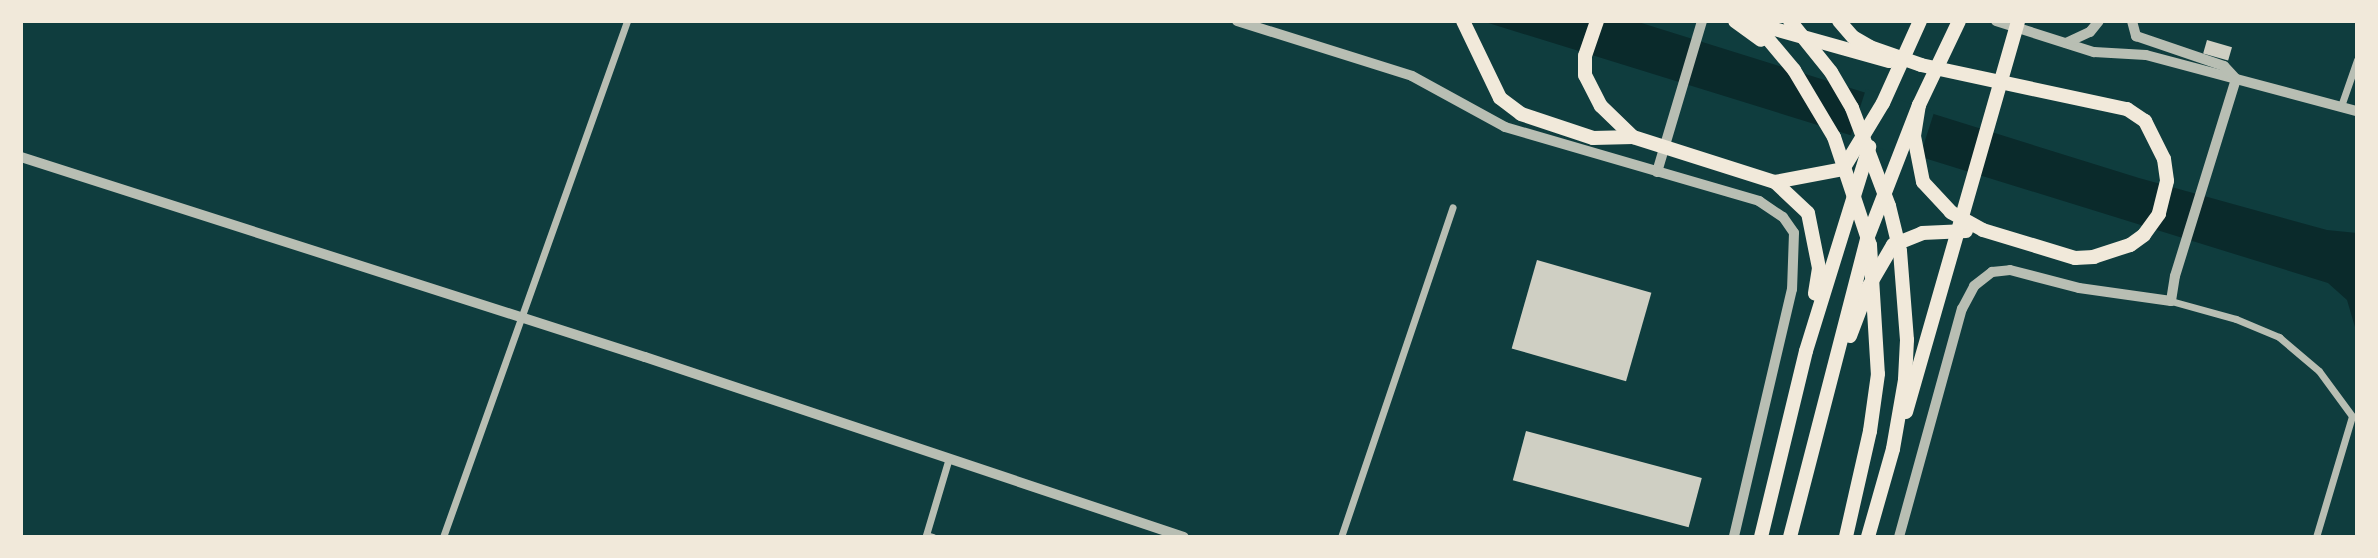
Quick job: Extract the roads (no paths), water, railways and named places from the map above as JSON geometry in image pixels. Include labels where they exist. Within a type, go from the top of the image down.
[{"type":"highway","points":[[1463,21],[1500,98],[1521,114],[1593,138],[1633,137],[1775,182],[1808,213],[1815,235],[1819,268],[1806,351]]},
{"type":"highway","points":[[1597,21],[1585,56],[1585,75],[1601,106],[1633,137]]},
{"type":"highway","points":[[1735,21],[1779,53]]},
{"type":"highway","points":[[1746,21],[1863,57],[1921,65],[2127,109],[2151,129],[2164,159],[2167,181],[2159,214],[2144,236],[2112,252],[2075,258],[1983,230],[1951,212],[1923,182],[1914,136],[1919,105]]},
{"type":"highway","points":[[1753,21],[1779,53],[1834,137],[1870,245],[1878,374],[1870,431],[1846,537]]},
{"type":"highway","points":[[1790,21],[1831,72],[1852,108],[1897,240],[1907,340],[1892,450]]},
{"type":"highway","points":[[1839,21],[1853,37],[1870,47],[1921,65]]},
{"type":"highway","points":[[1775,182],[1843,169],[1883,103],[1920,21]]},
{"type":"highway","points":[[1790,537],[1867,239],[1919,105],[1959,21]]},
{"type":"highway","points":[[1868,537],[1892,450],[1919,377],[2018,21]]},
{"type":"highway","points":[[1761,537],[1806,351],[1883,103]]},
{"type":"highway","points":[[1804,484],[1869,286],[1893,245],[1922,233],[1983,230]]},
{"type":"street","points":[[443,537],[627,21]]},
{"type":"street","points":[[1237,21],[1412,76],[1506,127],[1759,201],[1783,217],[1794,233],[1792,289],[1734,537]]},
{"type":"street","points":[[1657,172],[1702,21]]},
{"type":"street","points":[[1996,21],[2094,52],[2146,55],[2357,111]]},
{"type":"street","points":[[2066,43],[2090,32],[2099,21]]},
{"type":"street","points":[[2133,21],[2136,36],[2152,45],[2224,66],[2236,79]]},
{"type":"street","points":[[2341,106],[2357,60]]},
{"type":"street","points":[[2171,302],[2175,276],[2236,79]]},
{"type":"street","points":[[21,157],[520,316],[1184,537]]},
{"type":"street","points":[[1341,537],[1453,207]]},
{"type":"street","points":[[1899,537],[1962,309],[1974,286],[1992,272],[2010,270],[2079,288],[2171,302],[2236,319],[2279,337],[2319,371],[2354,415],[2316,537]]},
{"type":"street","points":[[933,537],[926,535],[949,458]]},
{"type":"water","points":[[1482,21],[1635,21],[2139,178],[2327,230],[2357,233],[2357,334],[2347,300],[2328,283]]}]
